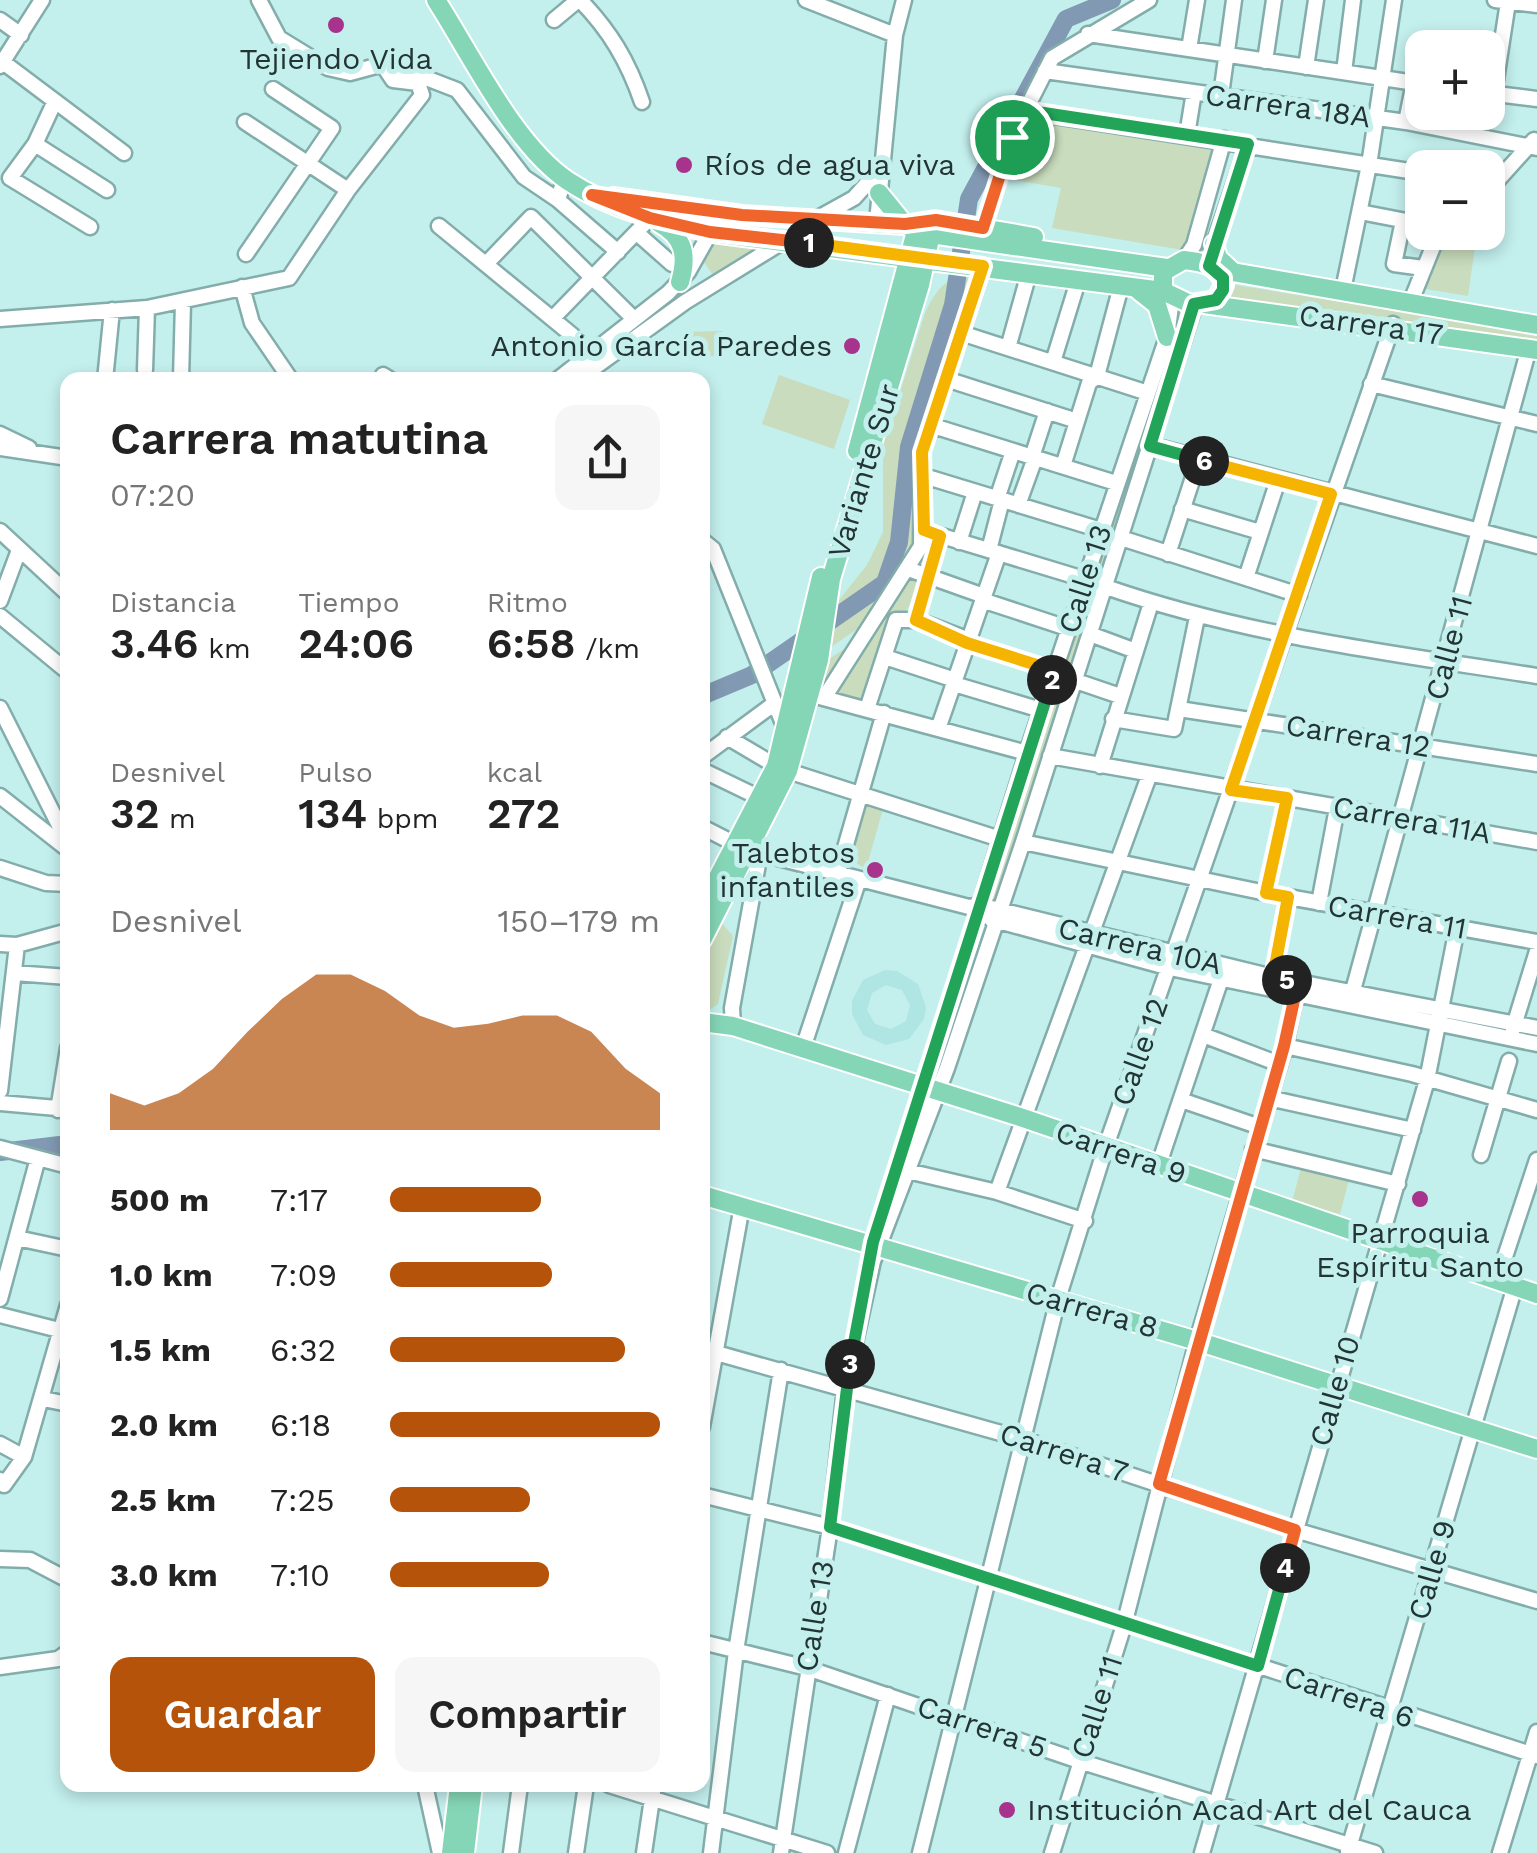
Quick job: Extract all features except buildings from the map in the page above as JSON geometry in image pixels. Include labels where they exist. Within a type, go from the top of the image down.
[{"type":"main road","points":[[436,0],[514,123],[564,179],[592,195],[650,218],[710,232],[857,249],[1168,295],[1162,277],[1176,264]]},
{"type":"main road","points":[[880,193],[931,230]]},
{"type":"main road","points":[[592,195],[742,215],[978,232],[1343,290],[1378,301],[1411,301],[1535,340]]},
{"type":"main road","points":[[710,232],[742,215]]},
{"type":"main road","points":[[650,218],[678,236],[684,256],[680,282]]},
{"type":"main road","points":[[857,249],[867,241],[876,222]]},
{"type":"main road","name":"Variante Sur","points":[[810,679],[823,606],[919,258],[931,230]]},
{"type":"main road","points":[[1205,303],[1223,290],[1214,244]]},
{"type":"main road","points":[[857,249],[890,265],[912,287],[948,262]]},
{"type":"main road","name":"Carrera 17","points":[[1221,272],[1378,301],[1535,340]]},
{"type":"main road","points":[[1127,287],[1157,305],[1166,337]]},
{"type":"main road","name":"Carrera 17","points":[[1168,295],[1205,303],[1535,340]]},
{"type":"main road","points":[[710,895],[748,849],[760,798],[782,768],[786,732],[810,679]]},
{"type":"main road","points":[[710,924],[748,849],[782,768],[810,679]]},
{"type":"main road","name":"Carrera 9","points":[[710,1023],[734,1026],[1023,1118],[1537,1294]]},
{"type":"main road","name":"Carrera 8","points":[[710,1197],[875,1252],[1197,1341],[1537,1449]]},
{"type":"main road","points":[[451,1853],[458,1792]]},
{"type":"main road","points":[[465,1853],[472,1792]]},
{"type":"street","points":[[42,0],[1,64],[124,152]]},
{"type":"street","points":[[258,0],[279,38],[328,68],[350,73],[383,65],[427,75],[466,99],[524,177],[558,200],[618,252]]},
{"type":"street","points":[[554,20],[579,0],[608,29],[631,69],[642,102]]},
{"type":"street","points":[[806,0],[895,35]]},
{"type":"street","points":[[876,222],[895,35],[904,0]]},
{"type":"street","points":[[978,232],[1024,110],[1052,58],[1148,0]]},
{"type":"street","points":[[1190,49],[1196,0]]},
{"type":"street","points":[[1221,96],[1234,0]]},
{"type":"street","points":[[1265,61],[1274,0]]},
{"type":"street","points":[[1306,67],[1316,0]]},
{"type":"street","points":[[1344,72],[1353,0]]},
{"type":"street","points":[[1343,290],[1369,164],[1394,0]]},
{"type":"street","points":[[1504,30],[1510,1],[1537,5]]},
{"type":"street","points":[[0,20],[22,35]]},
{"type":"street","points":[[1088,34],[1405,81]]},
{"type":"street","points":[[0,319],[147,308],[289,278],[348,190],[422,95],[418,83],[393,80],[383,65]]},
{"type":"street","name":"Carrera 18A","points":[[1045,72],[1405,122]]},
{"type":"street","points":[[246,254],[332,128],[273,89]]},
{"type":"street","points":[[1187,135],[1194,92]]},
{"type":"street","points":[[1505,94],[1536,95]]},
{"type":"street","points":[[55,101],[35,144],[10,178],[90,227]]},
{"type":"street","points":[[1024,110],[1405,170]]},
{"type":"street","points":[[245,122],[348,190]]},
{"type":"street","name":"Carrera 18A","points":[[1455,130],[1535,143]]},
{"type":"street","points":[[1176,264],[1194,245],[1224,139]]},
{"type":"street","points":[[1505,172],[1535,143]]},
{"type":"street","points":[[35,144],[107,190]]},
{"type":"street","points":[[1221,272],[1214,244],[1248,144]]},
{"type":"street","points":[[818,218],[854,198],[882,168]]},
{"type":"street","points":[[558,200],[564,179]]},
{"type":"street","points":[[1360,212],[1403,221],[1394,264],[1423,268]]},
{"type":"street","points":[[489,267],[531,217],[634,318]]},
{"type":"street","points":[[553,318],[650,218]]},
{"type":"street","points":[[438,226],[553,318],[588,352],[591,372]]},
{"type":"street","points":[[566,372],[680,282],[710,232]]},
{"type":"street","points":[[637,233],[672,264]]},
{"type":"street","points":[[595,372],[728,274],[785,240]]},
{"type":"street","points":[[1411,301],[1431,250]]},
{"type":"street","points":[[694,263],[696,272],[712,279],[728,274]]},
{"type":"street","points":[[810,679],[908,569],[924,530],[922,452],[962,334],[977,266]]},
{"type":"street","points":[[1008,348],[1030,273]]},
{"type":"street","points":[[1052,362],[1078,281]]},
{"type":"street","points":[[242,287],[252,324],[285,372]]},
{"type":"street","points":[[1062,466],[1127,287]]},
{"type":"street","name":"Calle 13","points":[[782,1847],[830,1527],[845,1388],[875,1252],[928,1088],[975,908],[1166,337],[1168,295]]},
{"type":"street","points":[[181,372],[183,302]]},
{"type":"street","name":"Calle 13","points":[[928,1088],[947,1068],[1150,446],[1205,303]]},
{"type":"street","points":[[145,370],[147,308]]},
{"type":"street","points":[[106,372],[112,310]]},
{"type":"street","name":"Calle 12","points":[[920,1853],[1058,1300],[1105,1149],[1285,638],[1331,494],[1393,326]]},
{"type":"street","points":[[962,334],[1148,393]]},
{"type":"street","name":"Calle 11","points":[[1351,999],[1372,913],[1446,662],[1508,417],[1535,340]]},
{"type":"street","points":[[946,379],[1077,421]]},
{"type":"street","points":[[1371,384],[1537,424]]},
{"type":"street","points":[[1018,505],[1048,411]]},
{"type":"street","points":[[930,425],[1116,483]]},
{"type":"street","points":[[0,434],[34,450]]},
{"type":"street","points":[[1150,446],[1537,546]]},
{"type":"street","points":[[0,448],[60,456]]},
{"type":"street","points":[[938,729],[983,598],[1013,451]]},
{"type":"street","points":[[1168,554],[1198,460]]},
{"type":"street","points":[[924,476],[1101,530]]},
{"type":"street","points":[[1246,578],[1278,480]]},
{"type":"street","points":[[958,542],[975,492]]},
{"type":"street","points":[[1182,508],[1260,532]]},
{"type":"street","points":[[924,530],[1084,579]]},
{"type":"street","points":[[0,531],[60,587]]},
{"type":"street","points":[[916,620],[940,536]]},
{"type":"street","points":[[1121,538],[1299,595]]},
{"type":"street","points":[[710,547],[786,732]]},
{"type":"street","points":[[0,601],[18,550]]},
{"type":"street","points":[[908,569],[1070,629]]},
{"type":"street","points":[[1106,588],[1197,618],[1285,638],[1537,676]]},
{"type":"street","points":[[1100,766],[1151,603]]},
{"type":"street","points":[[0,616],[60,665]]},
{"type":"street","points":[[1113,719],[1174,729],[1197,618]]},
{"type":"street","points":[[867,709],[896,620],[916,620],[1056,671]]},
{"type":"street","points":[[1090,634],[1134,650]]},
{"type":"street","points":[[885,658],[1042,710]]},
{"type":"street","points":[[768,682],[810,679],[867,709],[1027,753]]},
{"type":"street","points":[[1076,680],[1120,696]]},
{"type":"street","points":[[710,751],[775,702]]},
{"type":"street","name":"Carrera 12","points":[[1179,708],[1537,764]]},
{"type":"street","points":[[838,872],[884,713]]},
{"type":"street","points":[[1,714],[60,830]]},
{"type":"street","points":[[728,737],[782,768],[1000,839]]},
{"type":"street","name":"Carrera 11A","points":[[1050,756],[1537,842]]},
{"type":"street","points":[[710,774],[760,798]]},
{"type":"street","points":[[997,1192],[1148,776]]},
{"type":"street","points":[[0,796],[60,840]]},
{"type":"street","points":[[1266,893],[1287,798]]},
{"type":"street","points":[[1319,903],[1337,808]]},
{"type":"street","points":[[710,830],[748,849],[732,1008],[734,1026]]},
{"type":"street","name":"Carrera 11","points":[[1023,842],[1266,893],[1537,942]]},
{"type":"street","name":"Carrera 10A","points":[[748,849],[1172,961],[1442,1017],[1537,1028]]},
{"type":"street","points":[[0,868],[60,884]]},
{"type":"street","points":[[803,1048],[858,879]]},
{"type":"street","points":[[1273,977],[1288,897]]},
{"type":"street","name":"Calle 10","points":[[1202,1853],[1427,1080],[1457,928]]},
{"type":"street","points":[[0,944],[17,945],[60,933]]},
{"type":"street","points":[[0,1089],[6,991],[14,973],[17,945]]},
{"type":"street","points":[[1509,1039],[1537,950]]},
{"type":"street","points":[[1158,1167],[1223,972]]},
{"type":"street","name":"Carrera 10A","points":[[1223,972],[1273,977],[1297,989]]},
{"type":"street","points":[[14,973],[60,977]]},
{"type":"street","name":"Calle 11","points":[[1052,1853],[1124,1625],[1197,1341],[1279,1064],[1297,989]]},
{"type":"street","name":"Carrera 10A","points":[[1442,1017],[1537,1044]]},
{"type":"street","points":[[1203,1035],[1279,1064]]},
{"type":"street","points":[[1284,1046],[1537,1110]]},
{"type":"street","points":[[1481,1155],[1509,1061]]},
{"type":"street","points":[[1269,1098],[1413,1130]]},
{"type":"street","points":[[1181,1100],[1260,1127]]},
{"type":"street","points":[[0,1103],[60,1110]]},
{"type":"street","points":[[1253,1150],[1398,1184]]},
{"type":"street","points":[[7,1151],[60,1164]]},
{"type":"street","points":[[0,1299],[38,1158]]},
{"type":"street","name":"Calle 9","points":[[1349,1849],[1434,1568],[1537,1160]]},
{"type":"street","points":[[903,1170],[997,1192],[1085,1221]]},
{"type":"street","points":[[710,1342],[742,1206]]},
{"type":"street","points":[[16,1238],[60,1248]]},
{"type":"street","points":[[0,1315],[60,1331]]},
{"type":"street","points":[[2,1482],[24,1457],[60,1347]]},
{"type":"street","name":"Carrera 7","points":[[710,1351],[1022,1439],[1295,1530],[1537,1601]]},
{"type":"street","points":[[711,1853],[736,1650],[781,1370]]},
{"type":"street","points":[[43,1398],[60,1402]]},
{"type":"street","points":[[0,1444],[24,1457]]},
{"type":"street","name":"Carrera 6","points":[[710,1498],[830,1527],[1390,1712],[1534,1755]]},
{"type":"street","points":[[0,1559],[21,1557],[60,1576]]},
{"type":"street","name":"Carrera 5","points":[[710,1644],[807,1668],[1079,1761],[1349,1849],[1374,1853]]},
{"type":"street","points":[[0,1667],[60,1658]]},
{"type":"street","points":[[846,1853],[888,1695]]},
{"type":"street","points":[[1500,1853],[1534,1755],[1537,1732]]},
{"type":"street","points":[[426,1792],[440,1853]]},
{"type":"street","points":[[511,1853],[519,1792]]},
{"type":"street","points":[[576,1853],[585,1792]]},
{"type":"street","points":[[644,1853],[654,1792],[782,1847],[827,1853]]},
{"type":"shaded area","points":[[885,970],[897,971],[918,984],[926,1007],[924,1019],[909,1039],[886,1045],[863,1035],[852,1014],[852,1001],[863,980]],"holes":[[[886,985],[902,990],[910,1005],[906,1021],[891,1029],[875,1024],[867,1010],[872,993]]]},
{"type":"green space","points":[[1032,117],[1219,148],[1183,250],[1052,228],[1061,188],[1009,179]]},
{"type":"green space","points":[[713,238],[773,243],[713,275],[701,258]]},
{"type":"green space","points":[[1438,250],[1475,250],[1468,296],[1420,288]]},
{"type":"green space","points":[[962,276],[973,280],[925,423],[916,542],[870,620],[827,650],[835,605],[867,565],[883,532],[883,446],[924,316],[943,285]]},
{"type":"green space","points":[[1229,284],[1537,333],[1537,341],[1226,298]]},
{"type":"green space","points":[[1177,311],[1185,313],[994,906],[989,904]]},
{"type":"green space","points":[[723,331],[724,356],[684,357],[683,332]]},
{"type":"green space","points":[[779,375],[850,400],[834,449],[762,424]]},
{"type":"green space","points":[[910,572],[920,576],[908,609],[895,615],[862,705],[818,686],[829,659],[862,637]]},
{"type":"green space","points":[[864,802],[883,809],[866,869],[849,859]]},
{"type":"green space","points":[[721,922],[733,936],[718,1004],[710,1009],[710,938]]},
{"type":"green space","points":[[1302,1164],[1350,1176],[1340,1214],[1292,1202]]},
{"type":"waterway","points":[[710,693],[752,675],[885,583],[899,542],[909,447],[953,305],[969,199],[1066,19],[1112,0]]},
{"type":"waterway","points":[[0,1152],[60,1145]]},
{"type":"place","name":"Tejiendo Vida","points":[[336,25]]},
{"type":"place","name":"Ríos de agua viva","points":[[684,165]]},
{"type":"place","name":"Antonio García Paredes","points":[[852,346]]},
{"type":"place","name":"Talebtos infantiles","points":[[875,870]]},
{"type":"place","name":"Parroquia Espíritu Santo","points":[[1420,1199]]},
{"type":"place","name":"Institución Acad Art del Cauca","points":[[1007,1810]]},
{"type":"route","points":[[1024,110],[1248,144],[1209,266],[1223,278],[1222,294],[1210,303],[1194,304],[1150,446],[1331,494],[1231,790],[1287,798],[1266,893],[1288,897],[1273,977],[1298,982],[1284,1046],[1159,1484],[1295,1530],[1258,1666],[830,1527],[845,1388],[873,1261],[873,1242],[1056,671],[967,643],[968,640],[916,620],[940,536],[924,530],[922,452],[983,266],[710,232],[650,218],[592,195],[654,200],[742,215],[905,224],[936,220],[983,228],[1012,137],[1024,110]]}]
